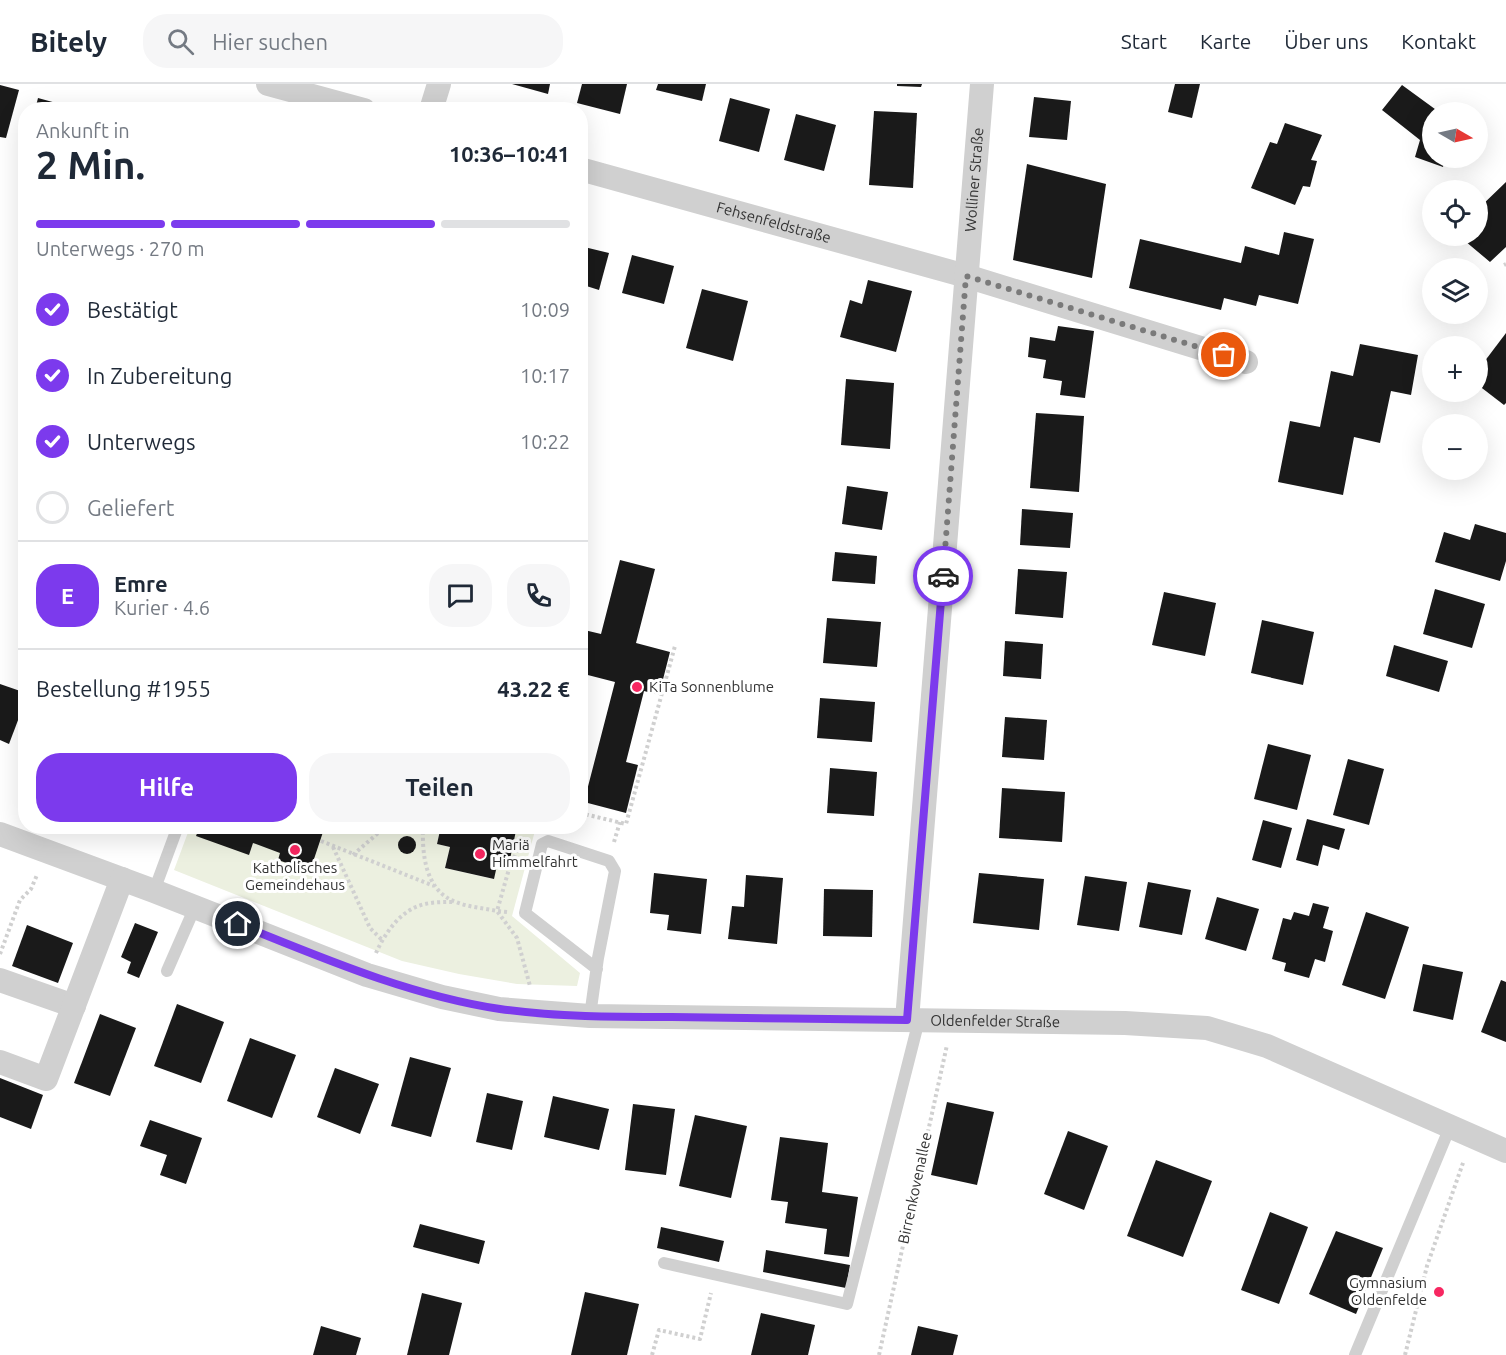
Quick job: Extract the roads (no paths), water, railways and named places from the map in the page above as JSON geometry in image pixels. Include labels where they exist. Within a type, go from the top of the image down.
[{"type":"street","points":[[268,84],[334,102]]},
{"type":"street","points":[[433,102],[439,84]]},
{"type":"street","name":"Wolliner Straße","points":[[913,1020],[966,276],[982,84]]},
{"type":"street","name":"Fehsenfeldstraße","points":[[588,171],[966,276]]},
{"type":"street","points":[[966,276],[1246,362]]},
{"type":"street","name":"Oldenfelder Straße","points":[[0,834],[154,891],[367,975],[442,998],[500,1009],[590,1016],[1125,1023],[1207,1028],[1268,1046],[1506,1151]]},
{"type":"street","points":[[0,1062],[46,1079],[122,879]]},
{"type":"street","points":[[0,980],[74,1006]]},
{"type":"lane","points":[[154,891],[175,834]]},
{"type":"lane","points":[[590,1016],[615,872],[609,861],[548,841],[542,844],[525,913],[597,969]]},
{"type":"lane","points":[[167,971],[195,907]]},
{"type":"lane","points":[[664,1263],[847,1304],[913,1020]]},
{"type":"lane","points":[[1355,1355],[1450,1127]]},
{"type":"place","name":"KiTa Sonnenblume","points":[[637,687]]},
{"type":"place","name":"Katholisches Gemeindehaus","points":[[295,850]]},
{"type":"place","name":"Mariä Himmelfahrt","points":[[480,854]]},
{"type":"place","name":"Gymnasium Oldenfelde","points":[[1439,1292]]}]
